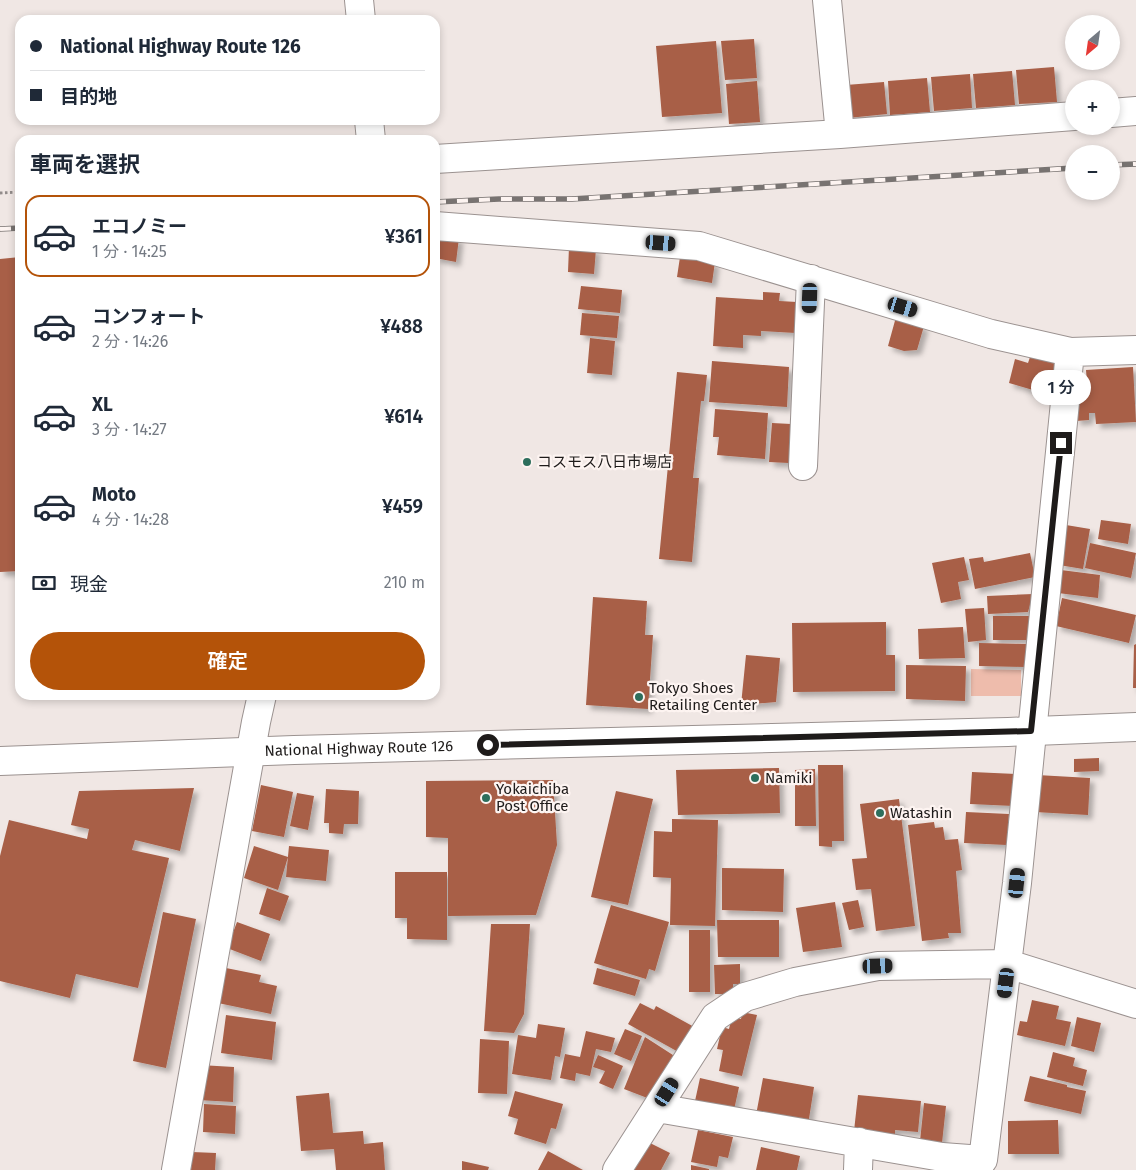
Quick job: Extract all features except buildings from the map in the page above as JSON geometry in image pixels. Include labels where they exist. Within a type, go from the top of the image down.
[{"type":"main road","points":[[359,0],[360,15]]},
{"type":"main road","points":[[827,0],[840,134]]},
{"type":"main road","points":[[1120,112],[1136,111]]},
{"type":"main road","points":[[440,160],[840,134],[1065,117]]},
{"type":"main road","points":[[440,226],[699,246],[991,334],[1070,352],[1136,350]]},
{"type":"main road","points":[[803,466],[811,279]]},
{"type":"main road","points":[[658,1108],[942,1157],[983,1160],[1008,964],[1070,352]]},
{"type":"main road","points":[[176,1170],[261,700]]},
{"type":"main road","name":"National Highway Route 126","points":[[0,761],[1136,727]]},
{"type":"main road","points":[[617,1170],[715,1017],[745,997],[795,982],[878,966],[1008,964],[1136,1004]]},
{"type":"main road","points":[[858,1170],[859,1142]]},
{"type":"path","points":[[0,194],[15,192]]},
{"type":"shaded area","points":[[971,669],[1021,670],[1021,696],[971,696]]},
{"type":"railway","points":[[1120,165],[1136,164]]},
{"type":"railway","points":[[440,202],[499,199],[572,199],[1065,169]]},
{"type":"railway","points":[[0,229],[15,228]]},
{"type":"place","name":"コスモス八日市場店","points":[[527,462]]},
{"type":"place","name":"Tokyo Shoes Retailing Center","points":[[639,697]]},
{"type":"place","name":"Namiki","points":[[755,778]]},
{"type":"place","name":"Yokaichiba Post Office","points":[[486,798]]},
{"type":"place","name":"Watashin","points":[[880,813]]},
{"type":"route","points":[[488,745],[1031,731],[1061,443]]}]
